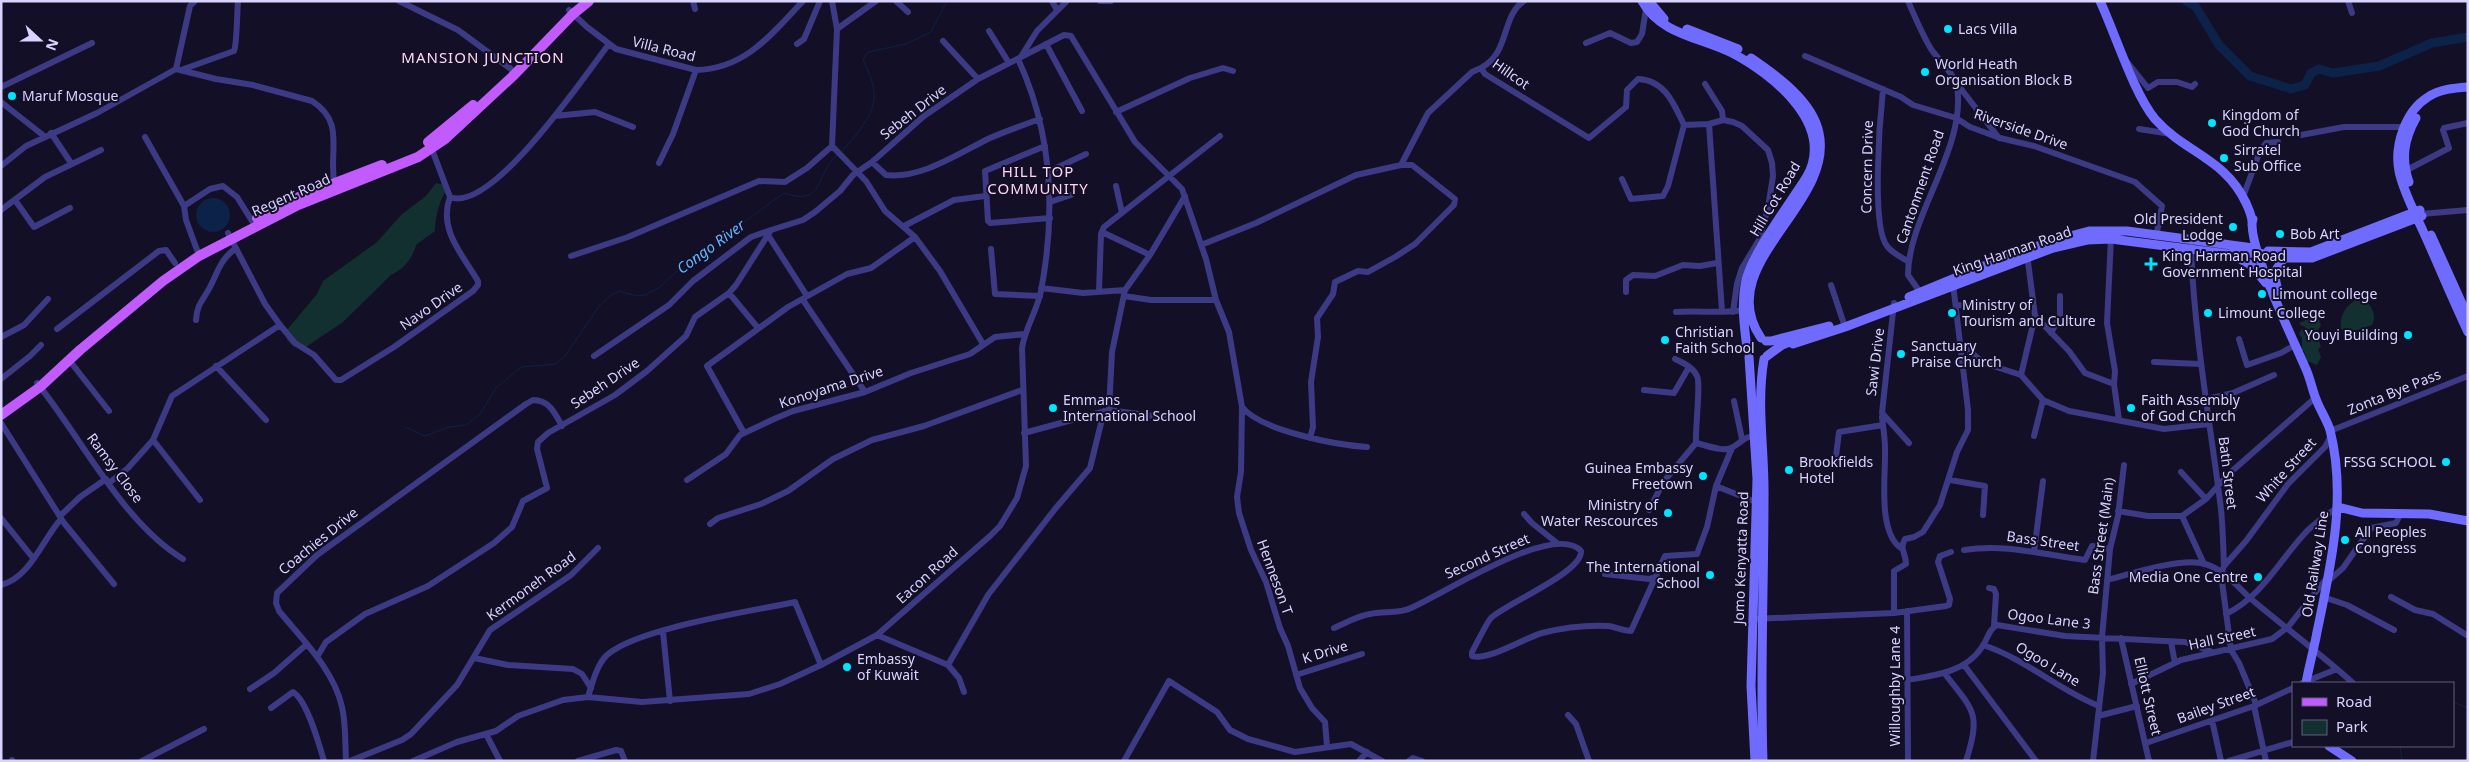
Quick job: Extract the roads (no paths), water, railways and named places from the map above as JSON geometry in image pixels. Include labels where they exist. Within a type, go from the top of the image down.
[{"type":"main road","name":"Regent Road","points":[[116,317],[175,263],[197,250],[232,240],[252,221],[291,200],[406,162],[468,119],[571,12],[579,1]]},
{"type":"main road","name":"Regent Road","points":[[571,12],[589,1]]},
{"type":"main road","name":"Old Railway Line","points":[[2100,1],[2126,63],[2147,107],[2155,118],[2171,134],[2224,171],[2243,197],[2253,219],[2254,234],[2279,309],[2306,369],[2330,435],[2336,455],[2338,507],[2314,648],[2305,682]]},
{"type":"main road","name":"Hill Cot Road","points":[[1646,4],[1660,24],[1721,48],[1755,68],[1802,110],[1810,123],[1815,146],[1811,167],[1749,270],[1744,310],[1748,352]]},
{"type":"main road","name":"Hill Cot Road","points":[[1646,4],[1666,20],[1723,42],[1762,65],[1798,97],[1815,120],[1819,133],[1819,163],[1813,178],[1762,261],[1752,284],[1750,310],[1756,331],[1764,339]]},
{"type":"main road","points":[[2468,87],[2439,92],[2427,97],[2418,106],[2404,127],[2397,157],[2399,172],[2409,197],[2419,214],[2468,332]]},
{"type":"main road","points":[[2468,92],[2441,96],[2422,109],[2407,137],[2404,155],[2405,171],[2424,232],[2448,282],[2468,317]]},
{"type":"main road","name":"Regent Road","points":[[1,407],[38,385],[98,331],[175,271],[198,256],[333,187]]},
{"type":"main road","points":[[2409,197],[2402,220],[2424,232]]},
{"type":"main road","name":"King Harman Road","points":[[1766,357],[1782,345],[1792,341],[1794,344],[2072,235],[2089,231],[2230,250],[2260,251],[2283,255],[2311,252],[2332,247],[2419,214]]},
{"type":"main road","points":[[2230,250],[2248,244],[2254,234],[2266,246],[2283,255],[2274,273],[2275,294]]},
{"type":"main road","points":[[2230,250],[2251,264],[2275,294]]},
{"type":"main road","name":"King Harman Road","points":[[1764,339],[1780,339],[1844,324]]},
{"type":"main road","name":"Regent Road","points":[[1,415],[69,360],[98,331]]},
{"type":"main road","points":[[1764,339],[1769,346],[1766,357],[1758,360],[1748,352],[1751,341],[1764,339]]},
{"type":"main road","name":"Jomo Kenyatta Road","points":[[1748,352],[1760,499]]},
{"type":"main road","name":"Jomo Kenyatta Road","points":[[1755,761],[1751,686],[1757,619],[1760,403],[1766,357]]},
{"type":"main road","points":[[2338,507],[2362,513],[2429,514],[2468,521]]},
{"type":"main road","name":"Jomo Kenyatta Road","points":[[1757,619],[1763,761]]},
{"type":"main road","points":[[2331,747],[2352,761]]},
{"type":"street","points":[[1,166],[26,146],[44,136],[97,113],[178,70],[234,51],[238,1]]},
{"type":"street","points":[[399,1],[458,30],[513,72]]},
{"type":"street","name":"Villa Road","points":[[571,12],[609,44],[628,53],[696,70],[708,70],[736,63],[758,46],[803,1]]},
{"type":"street","points":[[797,44],[804,40],[820,1]]},
{"type":"street","points":[[832,1],[837,29],[834,148],[871,188],[885,211],[915,237],[940,271],[983,344]]},
{"type":"street","points":[[837,29],[876,1]]},
{"type":"street","points":[[896,1],[908,12]]},
{"type":"street","points":[[1052,1],[1056,10]]},
{"type":"street","points":[[1020,58],[1037,31],[1056,10],[1068,1]]},
{"type":"street","points":[[1100,1],[1107,3],[1111,1]]},
{"type":"street","name":"Hillcot","points":[[1524,1],[1514,12],[1500,50],[1481,68],[1484,74],[1590,138],[1626,107],[1627,90],[1638,79],[1653,82],[1665,90],[1684,125]]},
{"type":"street","points":[[1908,1],[1923,35],[1957,84],[2000,138]]},
{"type":"street","points":[[2348,1],[2352,13]]},
{"type":"street","points":[[178,70],[192,3]]},
{"type":"street","points":[[1586,43],[1610,34],[1631,43],[1636,42],[1642,34],[1646,4]]},
{"type":"street","points":[[989,31],[1009,63]]},
{"type":"street","name":"Sebeh Drive","points":[[317,657],[323,646],[339,631],[365,614],[418,592],[499,539],[515,522],[523,501],[545,490],[547,486],[537,445],[548,433],[615,395],[654,365],[686,336],[695,317],[729,293],[769,233],[803,220],[815,212],[840,191],[857,172],[872,162],[924,116],[978,79],[1064,35],[1071,36],[1116,112],[1140,148],[1182,189],[1201,245],[1216,300],[1225,321],[1232,347],[1242,407]]},
{"type":"street","points":[[942,41],[978,79]]},
{"type":"street","points":[[1,87],[92,43]]},
{"type":"street","points":[[450,197],[462,198],[485,188],[506,172],[555,116],[609,44]]},
{"type":"street","points":[[1046,44],[1082,111]]},
{"type":"street","name":"Riverside Drive","points":[[1804,56],[1901,96],[1913,105],[1956,118],[1970,127],[2000,138],[2034,146],[2135,182],[2162,206],[2155,239]]},
{"type":"street","name":"Eacon Road","points":[[413,761],[457,742],[500,729],[518,716],[563,700],[588,697],[625,702],[670,701],[743,696],[780,684],[821,665],[877,635],[937,584],[1000,526],[1017,498],[1026,466],[1022,390],[1024,334],[1042,288],[1050,218],[1048,172],[1040,119],[1020,58]]},
{"type":"street","points":[[2126,63],[2148,88],[2158,82],[2177,82],[2192,86],[2195,84]]},
{"type":"street","points":[[1116,112],[1190,78],[1223,68],[1233,71]]},
{"type":"street","points":[[1401,165],[1428,112],[1472,72],[1481,68]]},
{"type":"street","points":[[178,70],[253,85],[312,101],[319,106],[329,119],[334,134],[333,187]]},
{"type":"street","points":[[659,163],[673,134],[696,70]]},
{"type":"street","points":[[1705,84],[1722,112],[1723,120]]},
{"type":"street","name":"Cantonment Road","points":[[1922,294],[1908,275],[1909,262],[1927,204],[1937,184],[1956,118],[1957,84]]},
{"type":"street","name":"Concern Drive","points":[[1883,89],[1879,223],[1886,246],[1909,262]]},
{"type":"street","points":[[1,102],[44,136]]},
{"type":"street","points":[[555,116],[595,112],[633,127]]},
{"type":"street","points":[[872,162],[886,175],[898,175],[919,170],[947,160],[1013,128],[1040,119]]},
{"type":"street","points":[[1622,179],[1631,199],[1663,196],[1684,125],[1709,124],[1723,120],[1742,126],[1768,150],[1774,176],[1772,194],[1759,240],[1742,268],[1736,284],[1733,312]]},
{"type":"street","points":[[2405,171],[2449,148],[2444,136],[2444,128],[2468,122]]},
{"type":"street","points":[[1709,124],[1717,263],[1722,311]]},
{"type":"street","points":[[2301,135],[2344,127],[2404,127]]},
{"type":"street","points":[[2139,129],[2171,134]]},
{"type":"street","points":[[51,133],[70,163]]},
{"type":"street","points":[[1100,291],[1102,232],[1104,227],[1220,136]]},
{"type":"street","points":[[145,137],[184,206],[186,220],[197,250]]},
{"type":"street","points":[[2243,197],[2260,151],[2266,143],[2278,142]]},
{"type":"street","name":"Navo Drive","points":[[280,325],[295,343],[314,355],[336,380],[341,380],[394,348],[474,291],[478,281],[451,236],[445,210],[450,197],[430,145]]},
{"type":"street","points":[[1045,146],[985,171],[985,196],[988,221],[990,223],[1050,218]]},
{"type":"street","points":[[571,256],[628,237],[759,181],[785,182],[834,148]]},
{"type":"street","points":[[1,210],[45,177],[70,163],[102,150]]},
{"type":"street","points":[[1048,172],[1086,154]]},
{"type":"street","points":[[1201,245],[1256,223],[1356,174],[1401,165],[1412,166],[1455,199],[1454,205],[1415,244],[1368,272],[1358,271],[1335,282],[1333,294],[1317,318],[1318,337],[1311,382],[1313,427],[1310,438]]},
{"type":"street","points":[[184,206],[203,192],[223,186],[237,197],[252,221]]},
{"type":"street","points":[[1116,186],[1122,212]]},
{"type":"street","points":[[1050,202],[1072,195]]},
{"type":"street","points":[[904,226],[954,200],[985,196]]},
{"type":"street","points":[[948,666],[988,595],[1055,509],[1090,468],[1107,410],[1112,352],[1124,293],[1150,255],[1185,196]]},
{"type":"street","points":[[15,200],[34,227],[70,208]]},
{"type":"street","points":[[2419,214],[2468,210]]},
{"type":"street","points":[[1102,232],[1150,255]]},
{"type":"street","points":[[594,356],[669,306],[689,285],[751,237],[769,233],[805,298],[865,392]]},
{"type":"street","points":[[2110,235],[2108,323],[2115,371],[2114,384],[2119,420]]},
{"type":"street","points":[[744,433],[707,366],[788,307],[847,274],[871,268],[915,237]]},
{"type":"street","points":[[196,320],[198,304],[211,286],[232,240]]},
{"type":"street","points":[[1,585],[17,579],[61,517],[80,497],[128,468],[153,440],[172,396],[280,325],[265,304],[232,240]]},
{"type":"street","name":"Bath Street","points":[[2191,244],[2200,364],[2207,399],[2220,499],[2224,566],[2221,574],[2231,650],[2239,663],[2255,705],[2266,761]]},
{"type":"street","points":[[991,249],[995,294],[1040,296]]},
{"type":"street","points":[[57,329],[158,251],[166,250],[175,263]]},
{"type":"street","points":[[2021,375],[2035,316],[2027,254]]},
{"type":"street","points":[[1626,292],[1626,280],[1633,275],[1655,276],[1683,265],[1700,266],[1717,263]]},
{"type":"street","points":[[1901,548],[1905,539],[1923,532],[1929,524],[1950,480],[1957,452],[1968,430],[1969,416],[1962,345],[1953,282]]},
{"type":"street","points":[[1831,285],[1844,324]]},
{"type":"street","points":[[1042,288],[1083,293],[1100,291],[1124,293],[1151,300],[1216,300]]},
{"type":"street","points":[[729,293],[758,328]]},
{"type":"street","points":[[2051,333],[2060,316],[2060,296]]},
{"type":"street","points":[[1,337],[24,325],[48,299]]},
{"type":"street","points":[[1957,305],[2000,307]]},
{"type":"street","name":"Sawi Drive","points":[[1893,306],[1882,416],[1909,443]]},
{"type":"street","points":[[1676,312],[1697,310],[1733,312],[1744,310]]},
{"type":"street","points":[[2035,316],[2069,350],[2085,373],[2114,384]]},
{"type":"street","name":"Konoyama Drive","points":[[687,480],[726,454],[734,440],[744,433],[793,411],[865,392],[911,372],[970,354],[995,337],[1024,334]]},
{"type":"street","points":[[2239,339],[2247,365],[2295,345]]},
{"type":"street","points":[[1,379],[41,345]]},
{"type":"street","points":[[1962,345],[1984,363],[2021,375],[2043,400],[2069,410],[2164,429],[2210,424]]},
{"type":"street","points":[[1649,510],[1664,481],[1696,443],[1695,426],[1699,381],[1697,375],[1689,367],[1675,359]]},
{"type":"street","points":[[69,360],[109,411]]},
{"type":"street","points":[[2154,362],[2200,364]]},
{"type":"street","points":[[216,366],[266,420]]},
{"type":"street","points":[[1644,390],[1674,393],[1689,367]]},
{"type":"street","points":[[2207,399],[2233,393],[2274,375]]},
{"type":"street","name":"Zonta Bye Pass","points":[[2330,435],[2468,376]]},
{"type":"street","name":"Ramsy Close","points":[[38,385],[108,481],[152,535],[183,559]]},
{"type":"street","points":[[710,524],[727,514],[761,504],[788,491],[833,459],[872,440],[907,431],[1022,390]]},
{"type":"street","points":[[2118,511],[2148,516],[2182,516],[2206,499],[2217,486],[2315,398]]},
{"type":"street","name":"Coachies Drive","points":[[346,761],[342,706],[335,685],[317,657],[279,611],[276,603],[277,593],[338,538],[533,400],[540,400],[551,407],[562,426]]},
{"type":"street","points":[[2034,436],[2043,400]]},
{"type":"street","points":[[1734,401],[1742,439]]},
{"type":"street","points":[[1242,407],[1258,419],[1291,433],[1324,442],[1367,447]]},
{"type":"street","name":"Henneson T","points":[[1242,407],[1241,472],[1237,497],[1239,512],[1251,550],[1266,582],[1296,675],[1308,702],[1325,722],[1327,746]]},
{"type":"street","points":[[1024,433],[1107,410],[1175,419]]},
{"type":"street","points":[[1882,416],[1886,519],[1896,544],[1901,548],[1906,564],[1894,572],[1894,613]]},
{"type":"street","points":[[1,423],[61,517],[114,584]]},
{"type":"street","points":[[1835,464],[1840,432],[1883,426]]},
{"type":"street","points":[[1696,443],[1725,449],[1732,448],[1742,439],[1754,435]]},
{"type":"street","name":"White Street","points":[[2224,566],[2246,541],[2283,491],[2325,447],[2330,435]]},
{"type":"street","points":[[153,440],[200,500]]},
{"type":"street","name":"Jomo Kenyatta Road","points":[[1633,629],[1648,591],[1658,577],[1665,556],[1697,554],[1707,527],[1716,486],[1732,448]]},
{"type":"street","name":"Bass Street (Main)","points":[[2093,761],[2103,673],[2102,637],[2110,549],[2118,511],[2124,465]]},
{"type":"street","points":[[2181,472],[2206,499]]},
{"type":"street","points":[[1950,480],[1986,486],[1983,515]]},
{"type":"street","points":[[2034,552],[2043,481]]},
{"type":"street","points":[[1716,486],[1760,499]]},
{"type":"street","points":[[2226,614],[2251,598],[2306,532],[2323,516],[2338,507]]},
{"type":"street","name":"Hall Street","points":[[2131,684],[2175,663],[2210,651],[2231,650],[2272,639],[2288,627],[2326,581],[2342,568],[2371,528],[2396,523],[2401,513]]},
{"type":"street","points":[[1524,514],[1557,544]]},
{"type":"street","points":[[2182,516],[2204,564]]},
{"type":"street","points":[[1,518],[33,558]]},
{"type":"street","name":"Second Street","points":[[1334,628],[1368,614],[1409,610],[1446,589],[1527,551],[1557,544],[1575,545],[1582,553],[1578,561],[1552,581],[1503,608],[1491,618],[1474,647],[1472,656],[1478,657],[1502,650],[1528,638],[1550,632],[1606,626],[1627,631],[1633,629]]},
{"type":"street","name":"Bass Street","points":[[1964,550],[1990,547],[2085,560],[2092,546],[2110,549]]},
{"type":"street","name":"Kermoneh Road","points":[[350,761],[402,740],[411,734],[451,693],[490,630],[571,575],[598,548]]},
{"type":"street","points":[[1757,619],[1894,613],[1949,605],[1950,599],[1938,562],[1940,556],[1951,552]]},
{"type":"street","points":[[2107,580],[2166,566],[2204,564],[2234,581],[2251,598],[2314,648],[2352,682]]},
{"type":"street","points":[[1605,574],[1649,579],[1658,577]]},
{"type":"street","points":[[1989,588],[1994,590],[1996,594],[1994,626]]},
{"type":"street","points":[[2391,597],[2415,610],[2429,611],[2468,636]]},
{"type":"street","points":[[2323,598],[2348,605],[2394,630]]},
{"type":"street","points":[[588,697],[603,659],[618,646],[712,619],[795,602],[821,665]]},
{"type":"street","name":"Willoughby Lane 4","points":[[1907,611],[1908,761]]},
{"type":"street","name":"Ogoo Lane 3","points":[[1907,680],[1932,674],[1945,674],[1964,665],[1984,645],[1994,626],[2064,636],[2185,642],[2210,651]]},
{"type":"street","points":[[663,632],[670,701]]},
{"type":"street","points":[[877,635],[948,666],[960,678],[964,692]]},
{"type":"street","name":"Elliott Street","points":[[2121,638],[2149,761]]},
{"type":"street","points":[[2171,642],[2175,663]]},
{"type":"street","points":[[250,689],[274,673],[307,644]]},
{"type":"street","name":"Ogoo Lane","points":[[1984,645],[2020,660],[2070,692],[2099,706]]},
{"type":"street","name":"K Drive","points":[[1296,675],[1362,654]]},
{"type":"street","points":[[474,658],[508,666],[573,669],[582,674],[591,688]]},
{"type":"street","points":[[1964,665],[2036,761]]},
{"type":"street","points":[[2305,682],[2337,669]]},
{"type":"street","points":[[1945,674],[1970,706],[1974,718],[1975,731],[1966,761]]},
{"type":"street","points":[[1124,761],[1169,681],[1217,712],[1230,730],[1248,739],[1295,752],[1352,744],[1382,761]]},
{"type":"street","name":"Bailey Street","points":[[2146,743],[2255,705],[2292,688]]},
{"type":"street","points":[[271,708],[292,692],[297,695],[310,719],[324,761]]},
{"type":"street","points":[[2098,716],[2137,706]]},
{"type":"street","points":[[1568,715],[1576,724],[1589,761]]},
{"type":"street","points":[[2212,720],[2221,761]]},
{"type":"street","points":[[142,761],[204,729]]},
{"type":"street","points":[[486,734],[500,761]]},
{"type":"street","points":[[2229,761],[2264,748],[2292,742]]},
{"type":"street","points":[[578,761],[616,750],[621,751],[625,761]]},
{"type":"street","points":[[1359,761],[1367,752]]},
{"type":"street","points":[[1410,759],[1422,761]]},
{"type":"water","points":[[213,198],[220,199],[225,203],[229,208],[229,222],[225,227],[220,231],[213,232],[206,231],[201,227],[197,222],[196,215],[197,208],[201,203],[206,199]]},
{"type":"waterway","name":"Congo River","points":[[841,152],[864,125],[874,100],[870,75],[863,59],[868,52],[906,44],[931,32],[947,1]]},
{"type":"waterway","points":[[2186,1],[2196,7],[2219,45],[2250,76],[2291,89],[2305,85],[2311,73],[2319,69],[2333,73],[2379,66],[2432,43],[2468,37]]},
{"type":"waterway","name":"Congo River","points":[[405,427],[425,436],[449,427],[466,425],[480,414],[496,388],[521,367],[556,364],[565,356],[600,305],[611,295],[620,291],[637,296],[645,295],[660,287],[677,271],[784,193],[807,196],[818,186],[825,170],[838,154]]},
{"type":"waterway","points":[[2454,702],[2468,708]]},
{"type":"waterway","points":[[2400,747],[2402,761]]},
{"type":"place","name":"Lacs Villa","points":[[1948,29]]},
{"type":"place","name":"World Heath Organisation Block B","points":[[1925,72]]},
{"type":"place","name":"Maruf Mosque","points":[[12,96]]},
{"type":"place","name":"Kingdom of God Church","points":[[2212,123]]},
{"type":"place","name":"Sirratel Sub Office","points":[[2224,158]]},
{"type":"place","name":"Old President Lodge","points":[[2233,227]]},
{"type":"place","name":"Bob Art","points":[[2280,234]]},
{"type":"place","name":"King Harman Road Government Hospital","points":[[2151,264]]},
{"type":"place","name":"Limount college","points":[[2262,294]]},
{"type":"place","name":"Ministry of Tourism and Culture","points":[[1952,313]]},
{"type":"place","name":"Limount College","points":[[2208,313]]},
{"type":"place","name":"Youyi Building","points":[[2408,335]]},
{"type":"place","name":"Christian Faith School","points":[[1665,340]]},
{"type":"place","name":"Sanctuary Praise Church","points":[[1901,354]]},
{"type":"place","name":"Emmans International School","points":[[1053,408]]},
{"type":"place","name":"Faith Assembly of God Church","points":[[2131,408]]},
{"type":"place","name":"FSSG SCHOOL","points":[[2446,462]]},
{"type":"place","name":"Brookfields Hotel","points":[[1789,470]]},
{"type":"place","name":"Guinea Embassy Freetown","points":[[1703,476]]},
{"type":"place","name":"Ministry of Water Rescources","points":[[1668,513]]},
{"type":"place","name":"All Peoples Congress","points":[[2345,540]]},
{"type":"place","name":"The International School","points":[[1710,575]]},
{"type":"place","name":"Media One Centre","points":[[2258,577]]},
{"type":"place","name":"Embassy of Kuwait","points":[[847,667]]},
{"type":"district","name":"MANSION JUNCTION","points":[[483,58]]},
{"type":"district","name":"HILL TOP COMMUNITY","points":[[1038,180]]}]
